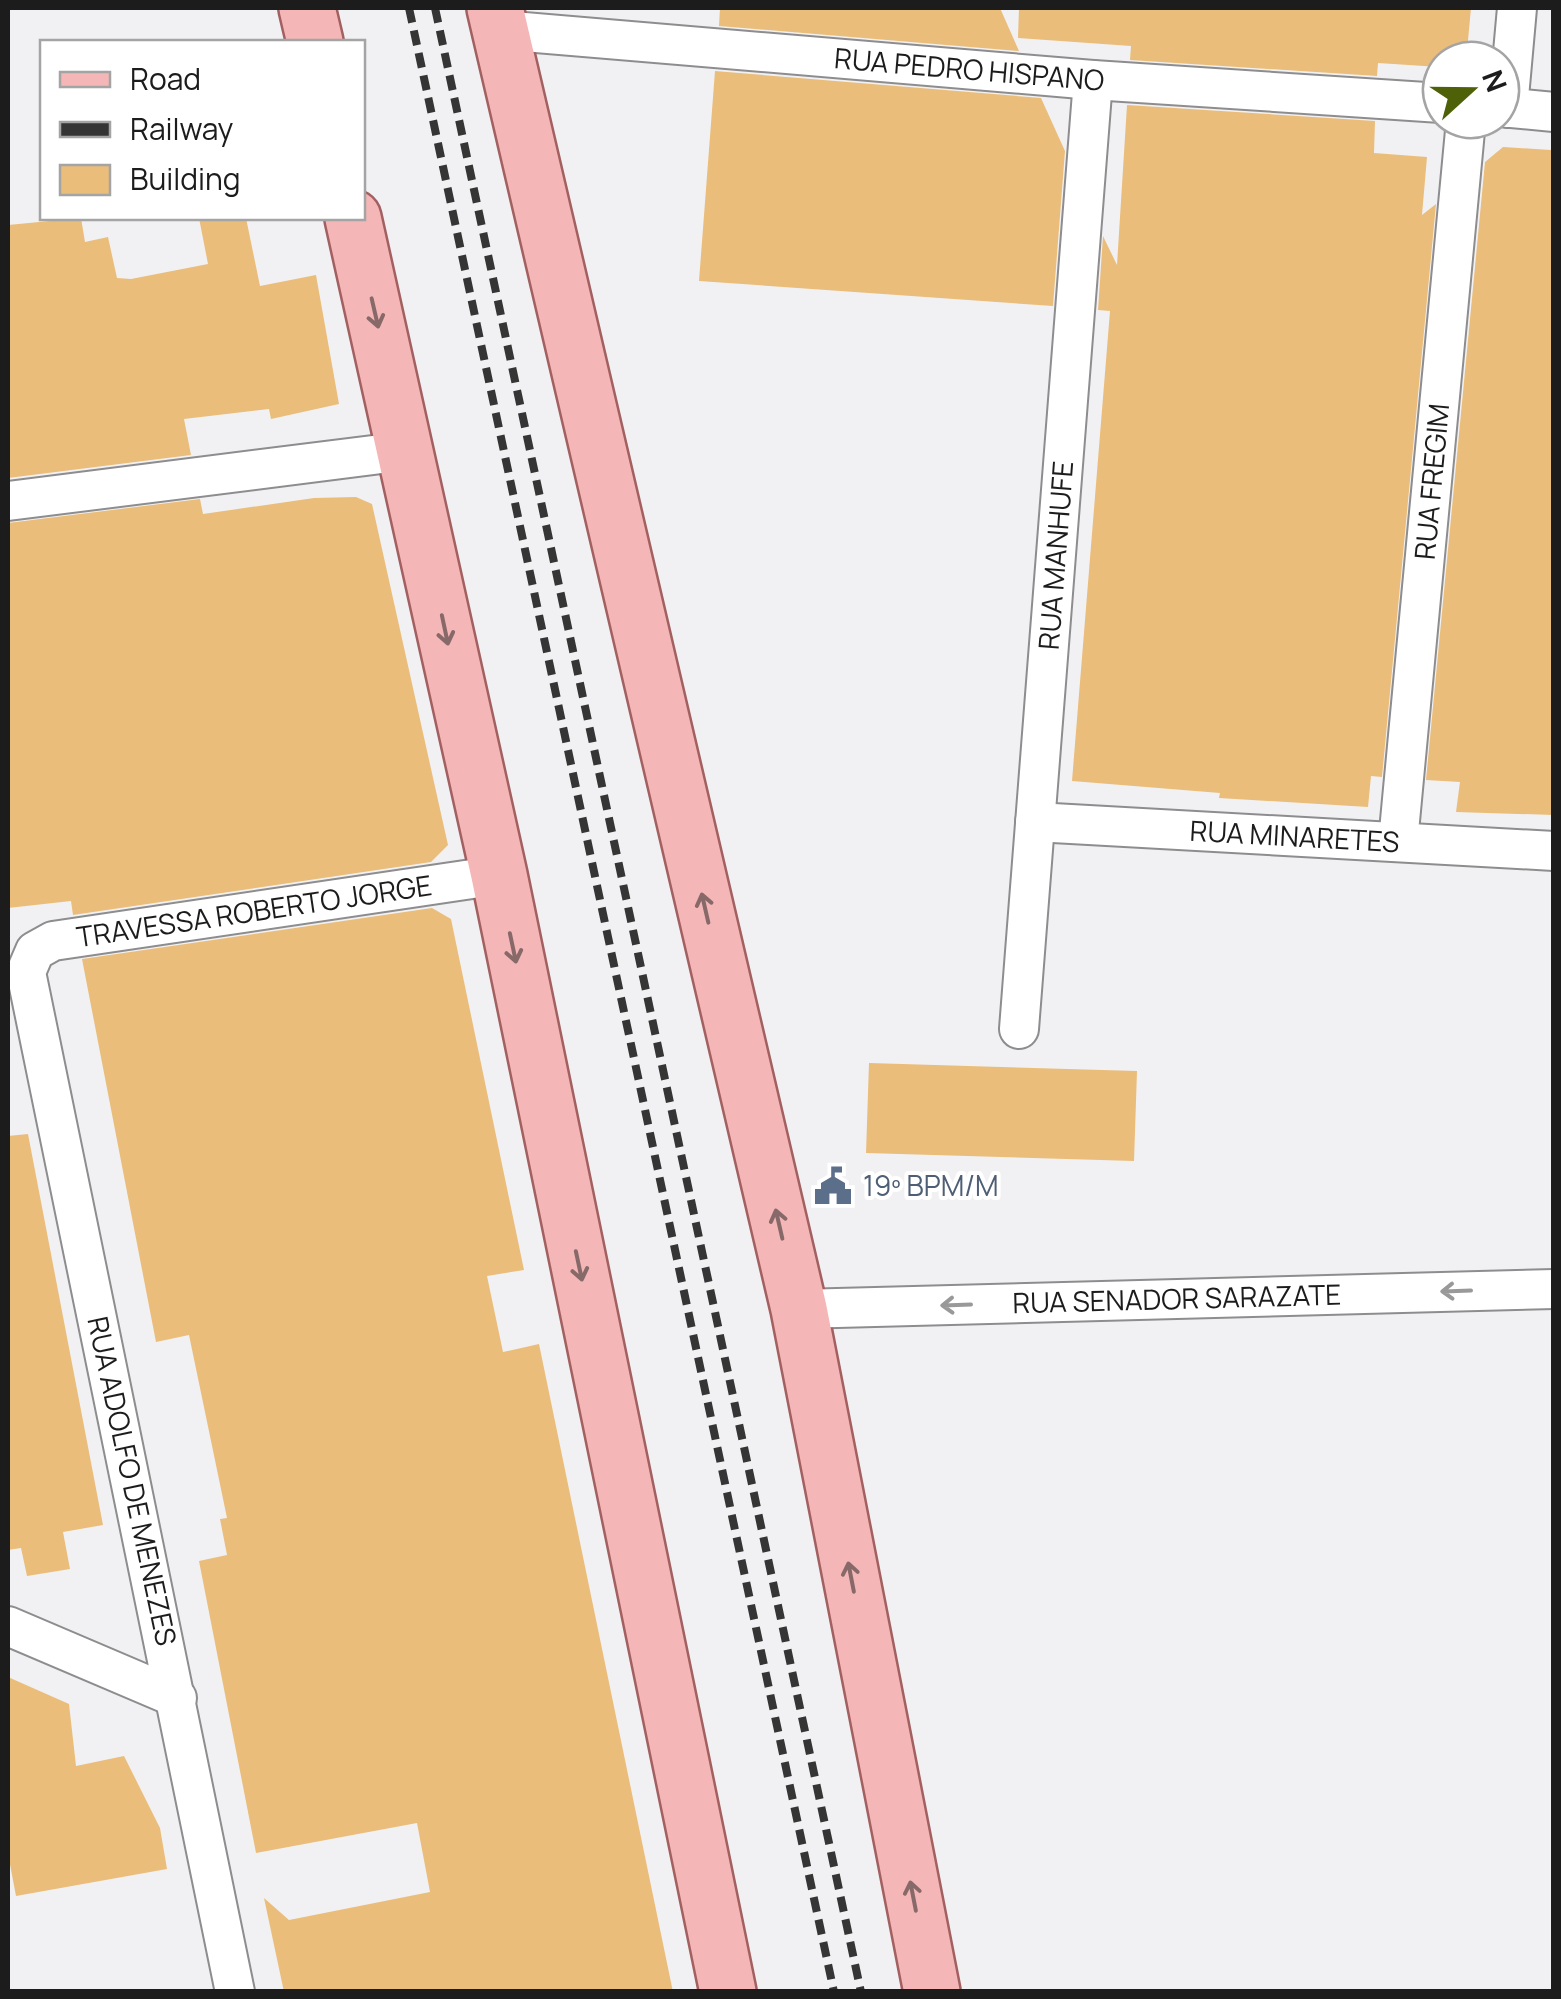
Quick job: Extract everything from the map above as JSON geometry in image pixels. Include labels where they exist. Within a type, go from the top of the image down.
[{"type":"main road","points":[[307,8],[314,40]]},
{"type":"main road","points":[[498,19],[799,1309],[932,1992]]},
{"type":"main road","points":[[354,220],[499,875],[728,1992]]},
{"type":"street","points":[[1513,40],[1517,8]]},
{"type":"street","name":"RUA PEDRO HISPANO","points":[[498,19],[1093,80],[1421,102]]},
{"type":"street","name":"RUA MANHUFE","points":[[1019,1029],[1093,80]]},
{"type":"street","points":[[1521,109],[1554,112]]},
{"type":"street","name":"RUA FREGIM","points":[[1398,842],[1464,140]]},
{"type":"street","points":[[8,501],[405,451]]},
{"type":"street","name":"RUA MINARETES","points":[[1035,822],[1554,851]]},
{"type":"street","name":"TRAVESSA ROBERTO JORGE","points":[[26,972],[36,951],[53,941],[499,875]]},
{"type":"street","name":"RUA ADOLFO DE MENEZES","points":[[26,972],[235,1992]]},
{"type":"street","name":"RUA SENADOR SARAZATE","points":[[799,1309],[1554,1289]]},
{"type":"street","points":[[8,1626],[177,1698]]},
{"type":"building","points":[[720,8],[1000,8],[1019,51],[719,26]]},
{"type":"building","points":[[1019,8],[1471,8],[1468,40],[1421,40],[1421,66],[1378,63],[1377,76],[1130,60],[1131,46],[1018,38]]},
{"type":"building","points":[[715,71],[1041,98],[1065,151],[1053,306],[699,281]]},
{"type":"building","points":[[1127,105],[1375,121],[1374,153],[1427,157],[1422,215],[1436,204],[1382,777],[1371,776],[1368,807],[1219,798],[1220,793],[1072,781],[1110,311],[1098,310],[1103,236],[1117,265]]},
{"type":"building","points":[[1503,147],[1551,150],[1554,164],[1554,815],[1456,812],[1460,782],[1426,780],[1485,162]]},
{"type":"building","points":[[81,220],[85,242],[108,237],[117,278],[131,279],[208,264],[199,220],[246,220],[260,286],[316,275],[339,404],[271,419],[269,409],[184,419],[191,455],[8,478],[8,225]]},
{"type":"building","points":[[356,497],[372,504],[448,845],[431,862],[73,915],[71,901],[8,908],[8,523],[200,499],[203,514],[314,498]]},
{"type":"building","points":[[432,908],[451,919],[524,1270],[487,1276],[503,1352],[539,1344],[673,1992],[284,1992],[264,1898],[289,1920],[430,1892],[417,1823],[256,1853],[199,1561],[227,1555],[220,1519],[227,1518],[189,1335],[156,1342],[82,959]]},
{"type":"building","points":[[869,1063],[1137,1071],[1134,1161],[866,1153]]},
{"type":"building","points":[[28,1134],[103,1525],[63,1532],[70,1569],[27,1576],[21,1548],[8,1550],[8,1136]]},
{"type":"building","points":[[8,1677],[69,1704],[76,1766],[124,1756],[160,1828],[167,1869],[16,1896],[8,1854]]},
{"type":"railway","points":[[409,8],[834,1992]]},
{"type":"railway","points":[[435,8],[861,1992]]},
{"type":"place","name":"19º BPM/M","points":[[833,1186]]}]
